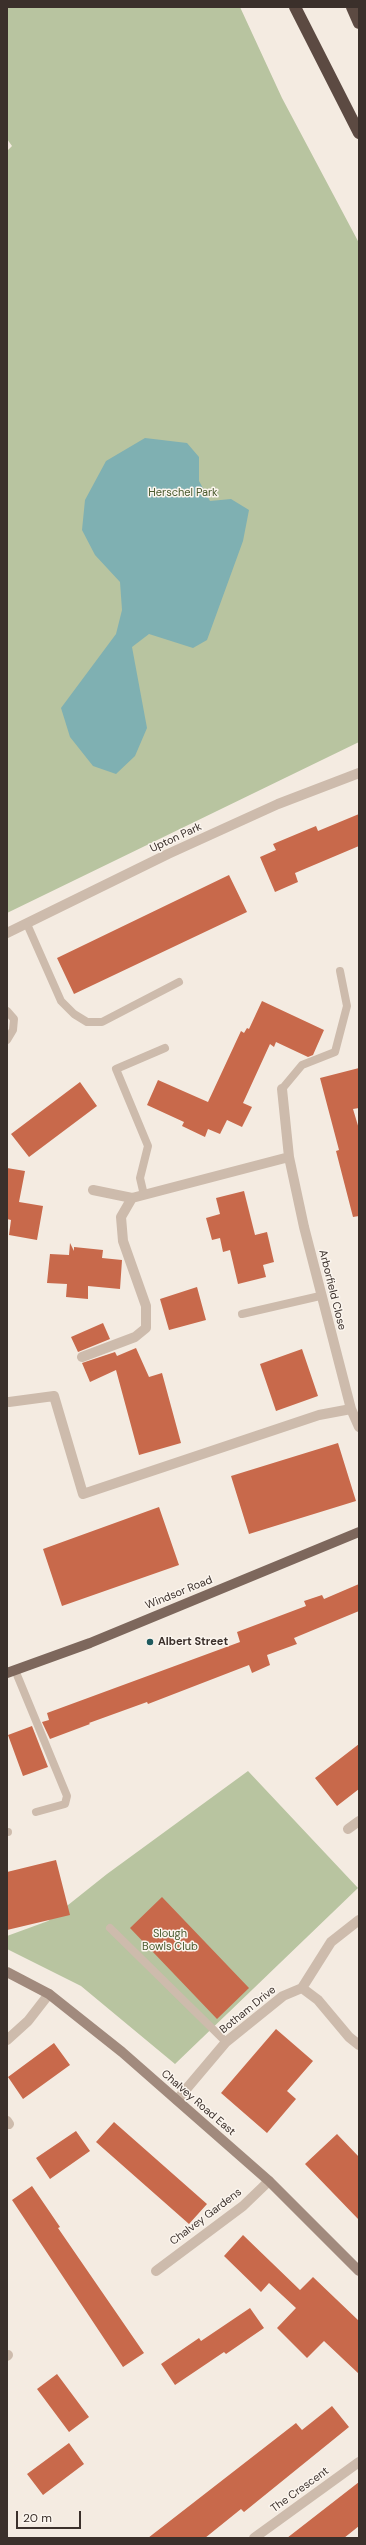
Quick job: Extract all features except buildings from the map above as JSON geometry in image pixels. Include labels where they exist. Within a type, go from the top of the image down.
[{"type":"highway","points":[[295,7],[359,133]]},
{"type":"highway","points":[[352,7],[359,23]]},
{"type":"main road","name":"Windsor Road","points":[[11,1671],[90,1643],[359,1532]]},
{"type":"street","name":"Upton Park","points":[[7,933],[168,854],[264,810],[359,773]]},
{"type":"street","name":"Arborfield Close","points":[[282,1089],[289,1157],[320,1296],[351,1409],[359,1426]]},
{"type":"street","points":[[93,1190],[132,1198],[289,1157]]},
{"type":"street","points":[[82,1357],[135,1337],[146,1328],[146,1306],[123,1241],[120,1217],[132,1198]]},
{"type":"street","points":[[9,1402],[54,1396],[83,1494],[319,1415],[351,1409]]},
{"type":"street","points":[[348,1829],[359,1821]]},
{"type":"street","points":[[359,1920],[331,1942],[302,1988],[318,2000],[349,2037],[359,2045]]},
{"type":"street","name":"Chalvey Road East","points":[[7,1972],[49,1994],[122,2052],[269,2181],[359,2271]]},
{"type":"street","name":"Botham Drive","points":[[177,2100],[226,2042],[283,1996],[302,1988]]},
{"type":"street","points":[[7,2040],[28,2021],[49,1994]]},
{"type":"street","name":"Chalvey Gardens","points":[[156,2271],[242,2206],[269,2181]]},
{"type":"street","name":"The Crescent","points":[[254,2538],[359,2462]]},
{"type":"lane","points":[[27,924],[60,1001],[74,1014],[87,1022],[102,1022],[179,982]]},
{"type":"lane","points":[[282,1089],[302,1065],[335,1052],[347,1006],[340,971]]},
{"type":"lane","points":[[7,1011],[14,1019],[13,1030],[7,1040]]},
{"type":"lane","points":[[144,1195],[140,1178],[148,1146],[116,1070],[165,1048]]},
{"type":"lane","points":[[242,1314],[320,1296]]},
{"type":"lane","points":[[11,1671],[67,1796],[65,1804],[36,1812]]},
{"type":"lane","points":[[110,1928],[226,2042]]},
{"type":"green space","name":"Herschel Park","points":[[7,7],[240,7],[282,98],[359,243],[359,742],[7,913],[7,151],[12,146],[7,139]]},
{"type":"green space","name":"Slough Bowls Club","points":[[248,1771],[358,1888],[175,2064],[81,1986],[7,1949],[7,1936],[48,1921],[107,1874]]},
{"type":"water","points":[[145,438],[187,443],[199,457],[199,481],[210,501],[231,499],[249,510],[243,541],[207,640],[193,648],[149,634],[132,647],[147,728],[135,756],[116,774],[93,766],[70,737],[61,708],[116,634],[122,610],[120,582],[95,555],[82,530],[85,500],[106,461]]},
{"type":"place","name":"Albert Street","points":[[150,1642]]}]
